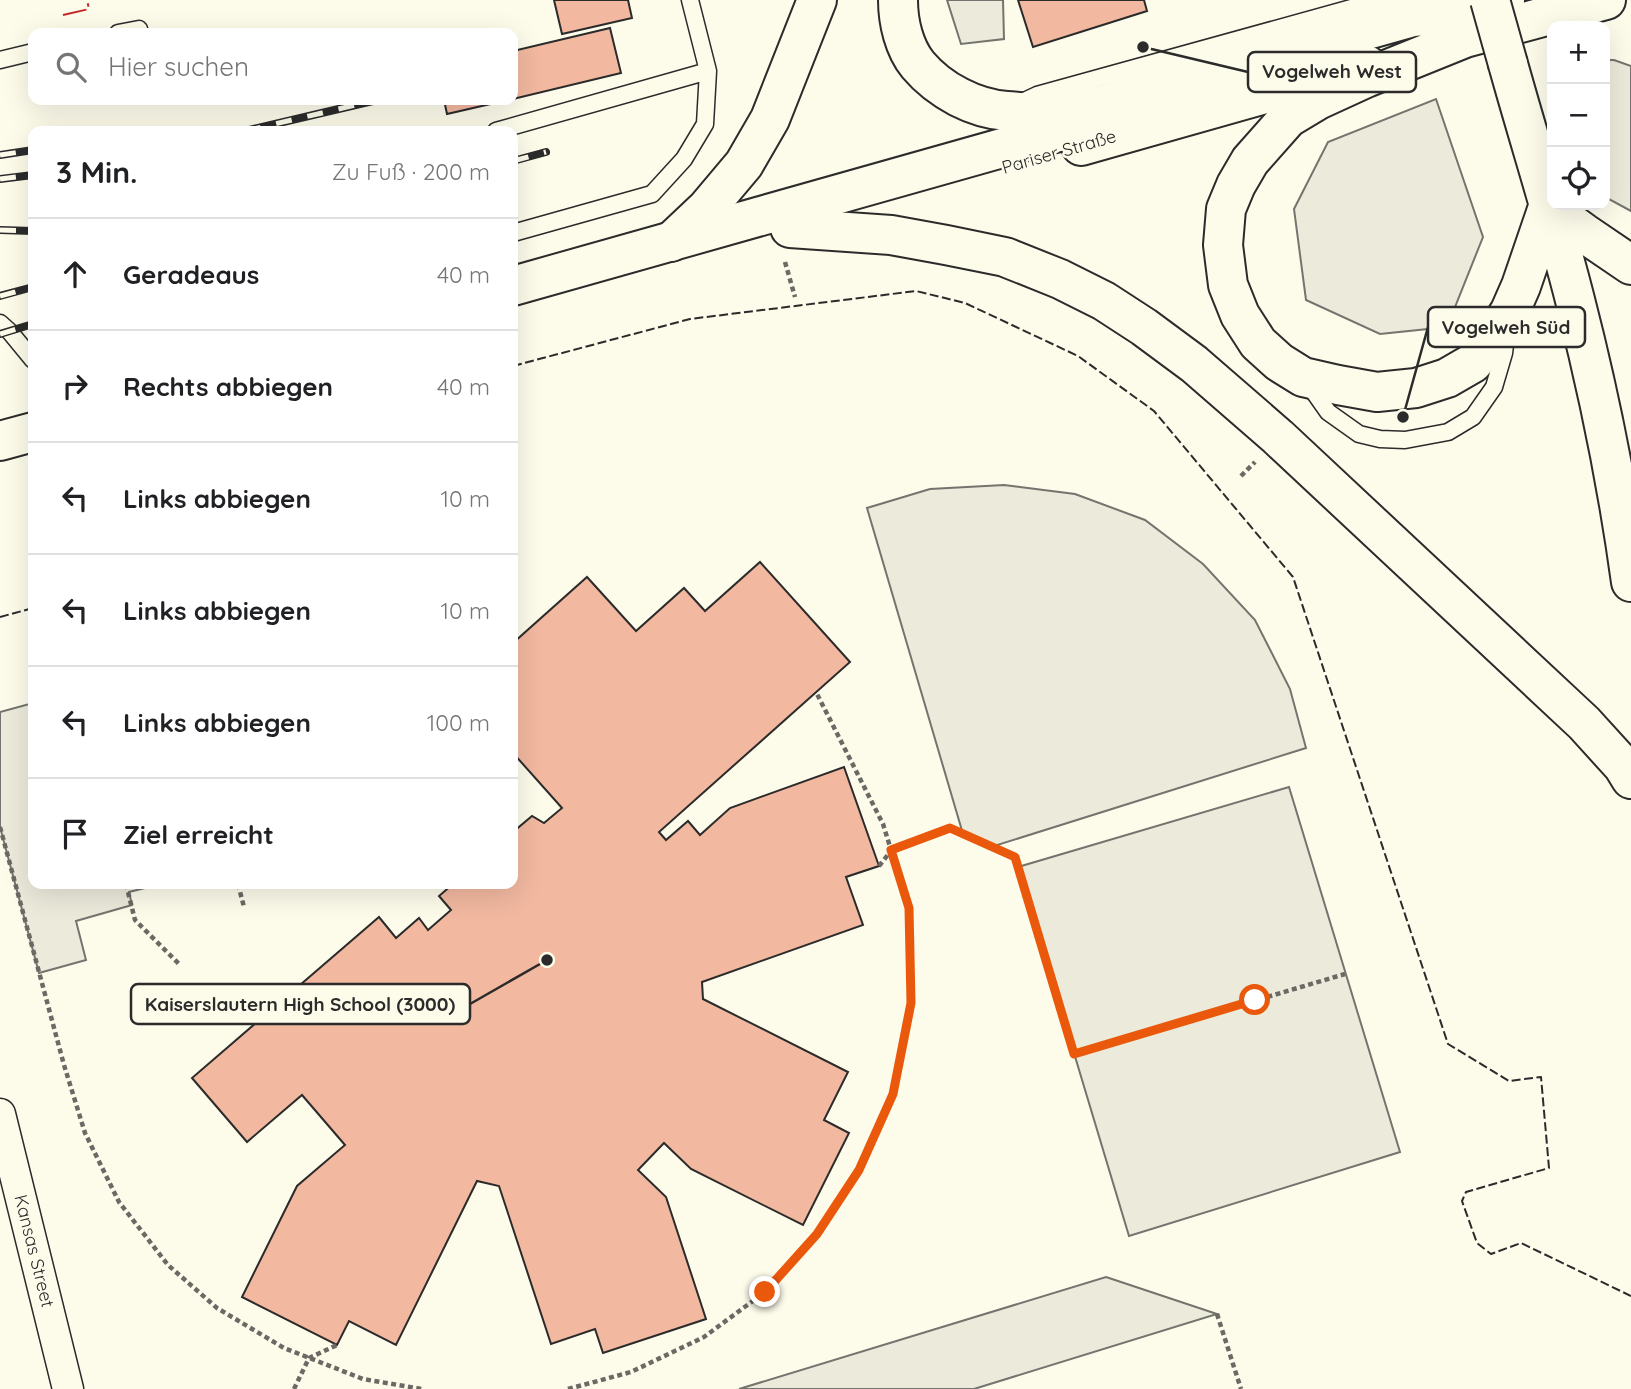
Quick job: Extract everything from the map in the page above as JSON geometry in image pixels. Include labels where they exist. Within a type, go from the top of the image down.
[{"type":"main road","points":[[671,242],[707,208],[744,164],[769,119],[817,0]]},
{"type":"main road","points":[[898,0],[898,15],[905,41],[918,65],[940,85],[969,103],[990,125],[1093,107],[1413,17],[1474,16]]},
{"type":"main road","name":"Pariser Straße","points":[[518,304],[788,244],[1474,16],[1505,0]]},
{"type":"main road","name":"Pariser Straße","points":[[518,285],[1474,16],[1606,0]]},
{"type":"main road","points":[[1474,16],[1508,64],[1547,203]]},
{"type":"main road","points":[[1474,16],[1366,78],[1287,118],[1250,161],[1226,209],[1223,244],[1228,285],[1240,315],[1258,343],[1279,362],[1303,377],[1377,391],[1416,388],[1447,378],[1473,363],[1493,338],[1510,311],[1521,286],[1547,210]]},
{"type":"main road","points":[[1549,210],[1575,299],[1598,397],[1622,511],[1631,582]]},
{"type":"main road","points":[[1552,210],[1631,265]]},
{"type":"main road","points":[[788,244],[891,236],[946,244],[1005,257],[1060,279],[1104,301],[1194,364],[1288,447],[1584,723],[1623,766],[1631,779]]},
{"type":"main road","points":[[0,441],[28,433]]},
{"type":"street","name":"Kansas Street","points":[[0,1114],[68,1389]]},
{"type":"lane","points":[[518,232],[652,194],[684,159],[705,124],[708,71],[690,0]]},
{"type":"lane","points":[[0,60],[28,53]]},
{"type":"lane","points":[[514,126],[708,71]]},
{"type":"lane","points":[[949,163],[990,125]]},
{"type":"lane","points":[[1303,377],[1328,412],[1359,434],[1380,439],[1405,440],[1448,432],[1473,417],[1494,387],[1504,352],[1510,311]]},
{"type":"lane","points":[[0,323],[28,353]]},
{"type":"path","points":[[788,244],[795,297]]},
{"type":"path","points":[[568,1389],[631,1372],[704,1337],[765,1292],[817,1234],[859,1170],[893,1094],[911,1003],[909,908],[883,824],[816,692]]},
{"type":"path","points":[[0,827],[53,1026],[85,1133],[119,1202],[168,1265],[217,1308],[284,1348],[309,1358],[363,1378],[422,1389]]},
{"type":"path","points":[[879,866],[891,850],[950,828],[1015,857],[1074,1054],[1345,974]]},
{"type":"path","points":[[127,889],[135,919],[179,964]]},
{"type":"path","points":[[239,889],[244,907]]},
{"type":"path","points":[[1217,1314],[1241,1389]]},
{"type":"path","points":[[294,1389],[309,1358],[337,1345]]},
{"type":"shaded area","points":[[947,0],[1003,0],[1004,39],[961,44]]},
{"type":"shaded area","points":[[1610,60],[1631,66],[1631,211],[1610,200]]},
{"type":"shaded area","points":[[1436,99],[1483,237],[1447,327],[1380,334],[1306,300],[1294,209],[1328,142]]},
{"type":"shaded area","points":[[1004,485],[1075,494],[1145,520],[1203,564],[1255,620],[1290,689],[1306,748],[991,847],[963,834],[867,508],[930,489]]},
{"type":"shaded area","points":[[28,704],[28,889],[141,889],[129,892],[132,905],[76,921],[86,960],[39,973],[0,827],[0,712]]},
{"type":"shaded area","points":[[1289,787],[1400,1152],[1129,1236],[1018,867]]},
{"type":"shaded area","points":[[1106,1277],[1217,1314],[974,1389],[739,1389]]},
{"type":"building","points":[[554,0],[628,0],[632,18],[562,34]]},
{"type":"building","points":[[1018,0],[1144,0],[1147,11],[1033,47]]},
{"type":"building","points":[[610,28],[621,73],[518,98],[518,50]]},
{"type":"building","points":[[445,105],[486,105],[447,114]]},
{"type":"building","points":[[760,562],[850,662],[659,832],[666,840],[688,821],[700,835],[730,808],[844,767],[879,866],[846,877],[863,925],[702,982],[703,999],[848,1072],[824,1120],[849,1133],[803,1225],[691,1169],[664,1143],[638,1170],[666,1197],[706,1319],[603,1353],[595,1329],[551,1344],[499,1186],[477,1181],[396,1345],[349,1321],[337,1345],[242,1297],[297,1186],[345,1145],[302,1095],[247,1142],[192,1078],[379,917],[396,938],[419,918],[428,930],[451,910],[439,896],[447,889],[518,889],[518,828],[532,816],[544,823],[562,808],[518,759],[518,639],[587,577],[636,631],[684,588],[705,611]]},
{"type":"railway","points":[[266,126],[356,105]]},
{"type":"railway","points":[[0,155],[28,151]]},
{"type":"railway","points":[[518,160],[546,152]]},
{"type":"railway","points":[[0,179],[28,176]]},
{"type":"railway","points":[[0,230],[28,231]]},
{"type":"railway","points":[[0,296],[28,288]]},
{"type":"railway","points":[[0,334],[28,326]]},
{"type":"fence","points":[[518,365],[690,319],[916,291],[965,303],[1078,356],[1154,411],[1293,577],[1448,1044],[1509,1081],[1541,1077],[1549,1168],[1466,1192],[1462,1201],[1477,1243],[1491,1254],[1521,1243],[1631,1296]]},
{"type":"fence","points":[[0,617],[28,609]]},
{"type":"power","points":[[63,15],[89,9],[87,0]]},
{"type":"place","name":"Vogelweh West","points":[[1143,47]]},
{"type":"place","name":"Vogelweh Süd","points":[[1403,417]]},
{"type":"place","name":"Kaiserslautern High School (3000)","points":[[547,960]]},
{"type":"route","points":[[765,1292],[817,1234],[859,1170],[893,1094],[911,1003],[909,908],[891,850],[950,828],[1015,857],[1074,1054],[1255,1000]]}]
